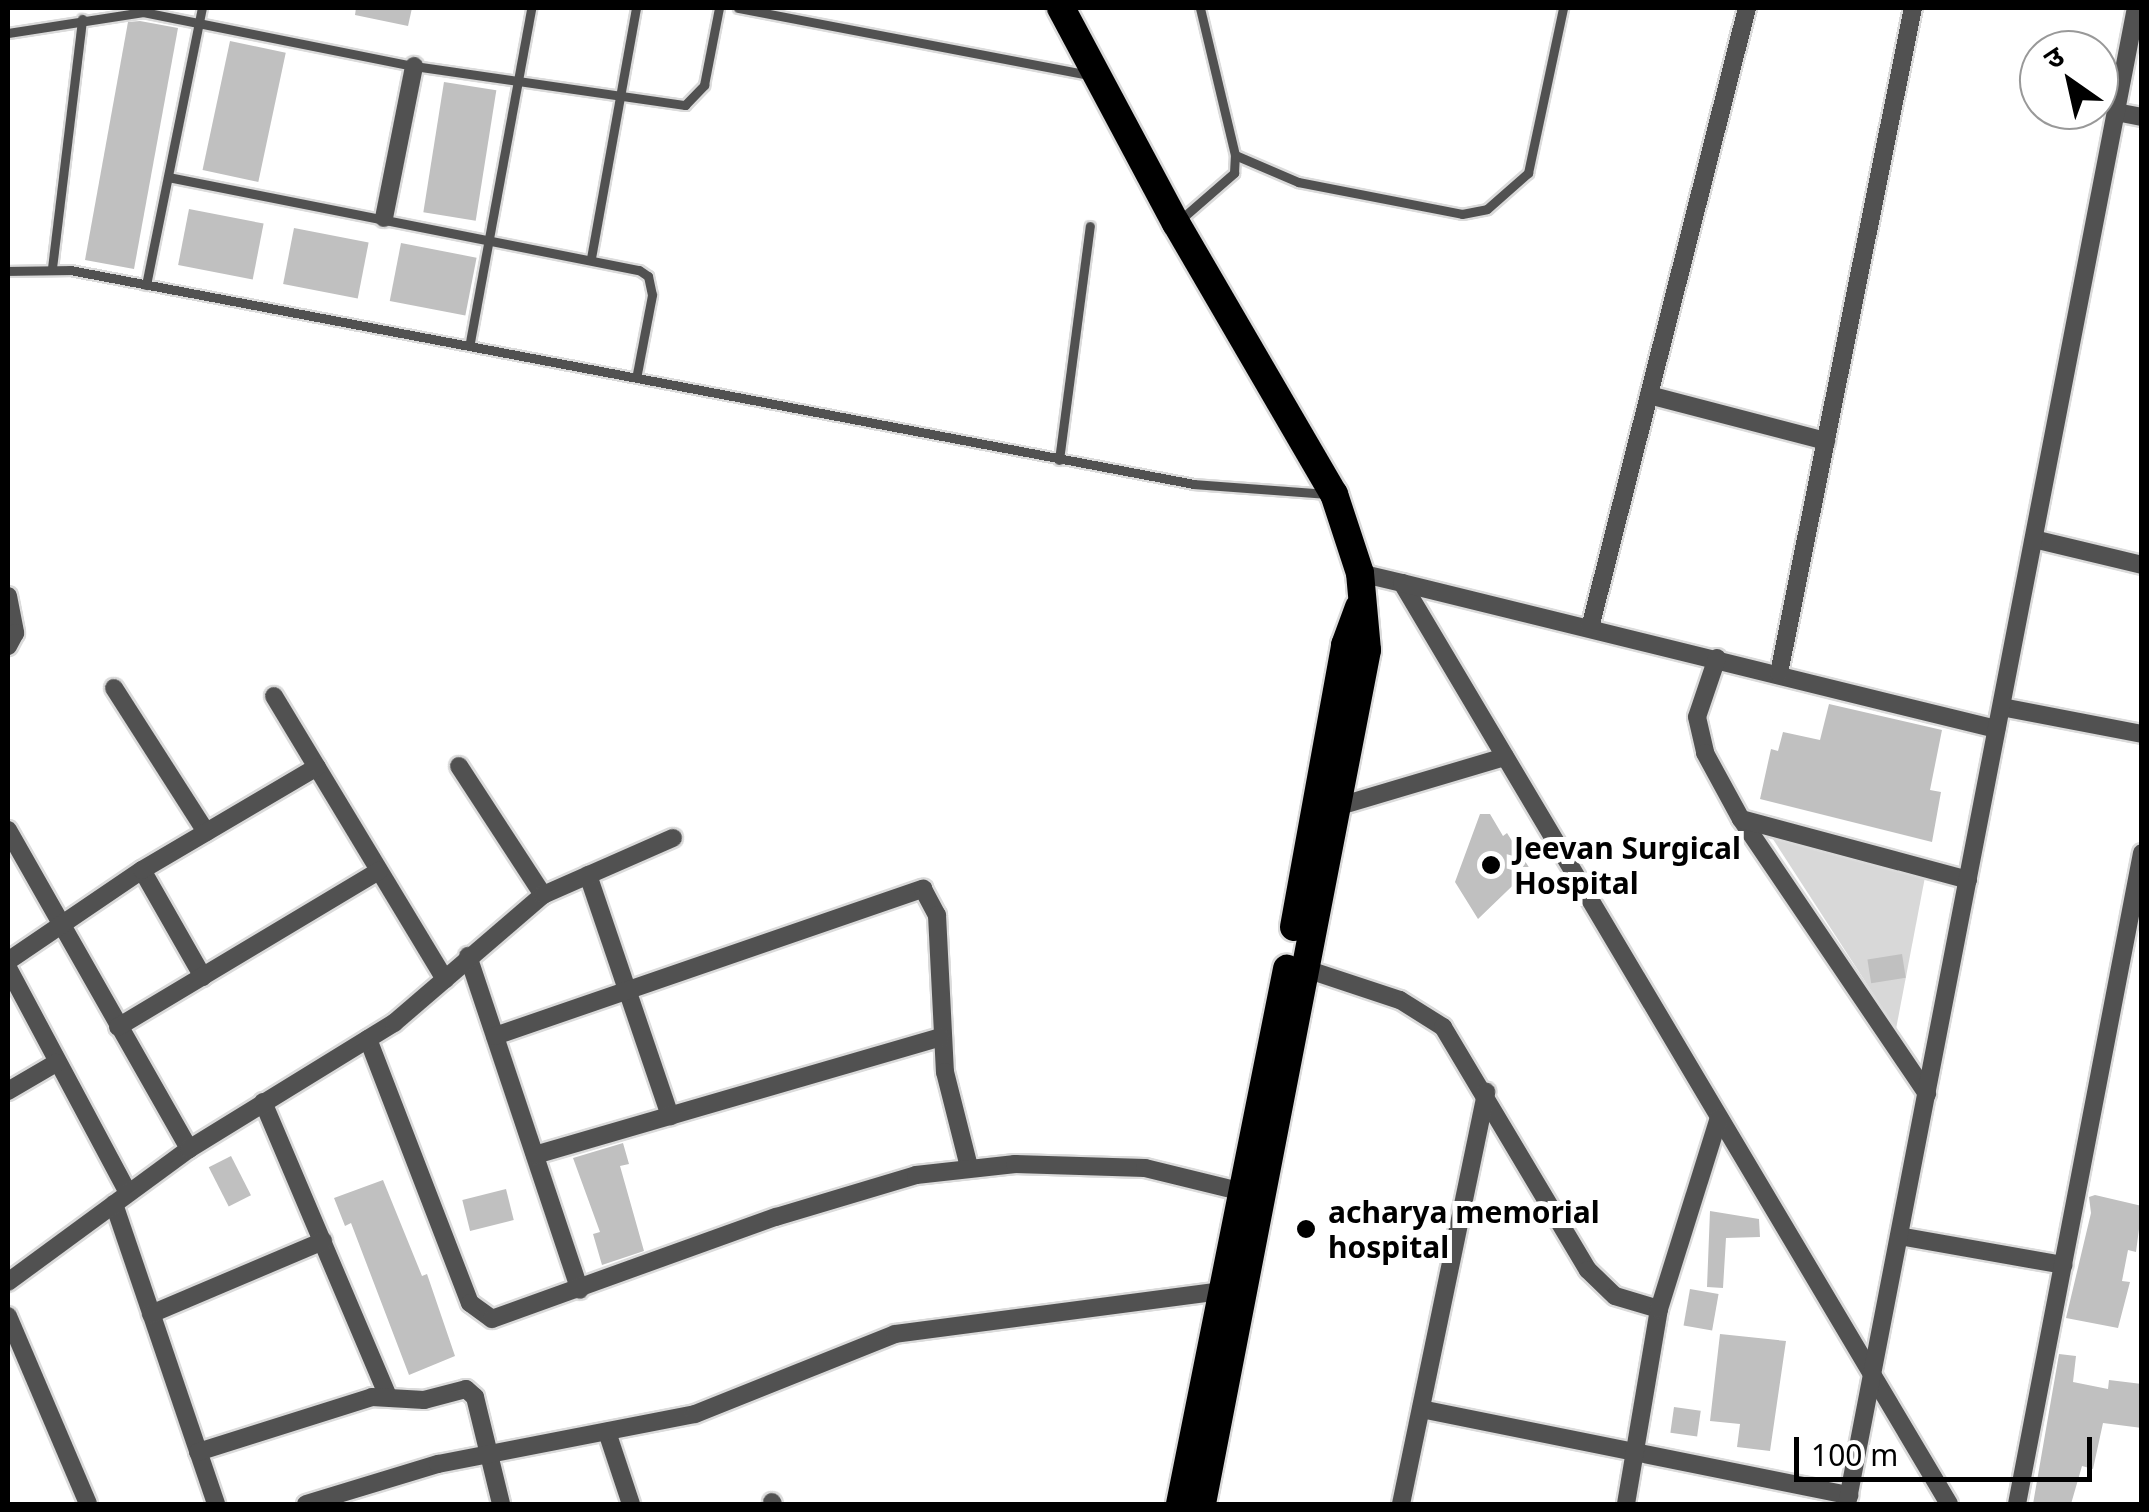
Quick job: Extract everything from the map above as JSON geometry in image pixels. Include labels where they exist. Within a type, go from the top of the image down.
[{"type":"highway","points":[[1061,8],[1093,76],[1334,494],[1360,573],[1368,650],[1202,1504]]},
{"type":"highway","points":[[1180,1504],[1345,645],[1362,601]]},
{"type":"street","points":[[1590,628],[1747,8]]},
{"type":"street","points":[[1780,673],[1912,8]]},
{"type":"street","points":[[2119,96],[2136,8]]},
{"type":"street","points":[[384,218],[414,66]]},
{"type":"street","points":[[1421,1408],[1636,1451],[1848,1500],[2113,130]]},
{"type":"street","points":[[1649,395],[1826,441]]},
{"type":"street","points":[[2034,540],[2142,565]]},
{"type":"street","points":[[1360,573],[1996,729]]},
{"type":"street","points":[[1402,582],[1949,1504]]},
{"type":"street","points":[[8,596],[14,633],[8,646]]},
{"type":"street","points":[[1717,658],[1697,718],[1698,737],[1742,820],[1927,1094]]},
{"type":"street","points":[[114,688],[206,832]]},
{"type":"street","points":[[274,696],[445,979]]},
{"type":"street","points":[[2002,706],[2142,734]]},
{"type":"street","points":[[1336,807],[1505,756]]},
{"type":"street","points":[[460,766],[543,894]]},
{"type":"street","points":[[216,1504],[151,1314],[121,1198],[8,964],[142,870],[317,767]]},
{"type":"street","points":[[1742,820],[1968,880]]},
{"type":"street","points":[[8,830],[189,1149]]},
{"type":"street","points":[[8,1282],[189,1149],[368,1039],[543,894],[674,838]]},
{"type":"street","points":[[2017,1504],[2142,853]]},
{"type":"street","points":[[142,870],[202,977]]},
{"type":"street","points":[[118,1027],[379,871]]},
{"type":"street","points":[[588,875],[670,1116]]},
{"type":"street","points":[[495,1036],[630,994],[864,904],[924,889],[937,916],[940,1037],[969,1167]]},
{"type":"street","points":[[468,956],[580,1290]]},
{"type":"street","points":[[1306,968],[1400,1000],[1443,1026],[1486,1092],[1588,1270],[1614,1296],[1659,1309]]},
{"type":"street","points":[[535,1155],[940,1037]]},
{"type":"street","points":[[368,1039],[479,1316],[512,1314],[856,1191],[969,1167],[1145,1168],[1242,1192]]},
{"type":"street","points":[[8,1091],[56,1062]]},
{"type":"street","points":[[1401,1504],[1486,1092]]},
{"type":"street","points":[[263,1102],[386,1394]]},
{"type":"street","points":[[1626,1504],[1659,1309],[1719,1118]]},
{"type":"street","points":[[1900,1236],[2063,1265]]},
{"type":"street","points":[[151,1314],[323,1241]]},
{"type":"street","points":[[306,1504],[356,1496],[489,1454],[695,1414],[895,1334],[1223,1290]]},
{"type":"street","points":[[8,1316],[88,1504]]},
{"type":"street","points":[[198,1452],[386,1394],[424,1400],[466,1390],[475,1397],[500,1504]]},
{"type":"street","points":[[608,1432],[632,1504]]},
{"type":"lane","points":[[146,285],[202,8]]},
{"type":"lane","points":[[470,342],[531,8]]},
{"type":"lane","points":[[591,258],[636,8]]},
{"type":"lane","points":[[8,33],[143,12],[199,20],[414,66],[684,106],[704,85],[720,8]]},
{"type":"lane","points":[[738,8],[1093,76]]},
{"type":"lane","points":[[1176,223],[1225,186],[1235,155],[1200,8]]},
{"type":"lane","points":[[1235,155],[1298,182],[1462,214],[1487,208],[1528,174],[1563,8]]},
{"type":"lane","points":[[52,268],[82,19]]},
{"type":"lane","points":[[168,177],[639,270],[652,285],[637,374]]},
{"type":"lane","points":[[1059,460],[1090,226]]},
{"type":"lane","points":[[8,272],[52,268],[470,342],[1194,484],[1334,494]]},
{"type":"shaded area","points":[[1769,833],[1925,877],[1896,1029]]},
{"type":"building","points":[[356,8],[412,8],[408,26],[355,15]]},
{"type":"building","points":[[128,22],[178,28],[134,269],[85,260]]},
{"type":"building","points":[[230,41],[286,53],[258,182],[203,170]]},
{"type":"building","points":[[444,82],[496,90],[476,221],[423,212]]},
{"type":"building","points":[[189,209],[264,224],[253,279],[178,265]]},
{"type":"building","points":[[294,228],[369,243],[358,298],[283,284]]},
{"type":"building","points":[[401,243],[477,258],[465,316],[390,301]]},
{"type":"building","points":[[1829,704],[1942,730],[1930,790],[1941,792],[1932,842],[1760,799],[1771,749],[1778,751],[1783,732],[1820,740]]},
{"type":"building","points":[[1480,814],[1490,814],[1530,869],[1478,919],[1455,882]]},
{"type":"building","points":[[1902,954],[1906,978],[1871,983],[1867,959]]},
{"type":"building","points":[[623,1143],[629,1164],[620,1166],[644,1251],[602,1265],[593,1234],[600,1232],[573,1158]]},
{"type":"building","points":[[231,1156],[251,1195],[229,1207],[209,1167]]},
{"type":"building","points":[[383,1180],[422,1276],[427,1274],[455,1356],[409,1375],[351,1223],[345,1226],[334,1198]]},
{"type":"building","points":[[506,1189],[514,1220],[470,1231],[462,1200]]},
{"type":"building","points":[[2089,1197],[2142,1206],[2136,1252],[2128,1250],[2122,1281],[2130,1282],[2118,1328],[2066,1318],[2091,1213]]},
{"type":"building","points":[[1710,1211],[1759,1219],[1760,1237],[1726,1238],[1723,1288],[1707,1287]]},
{"type":"building","points":[[1690,1289],[1719,1294],[1712,1330],[1684,1325]]},
{"type":"building","points":[[1720,1334],[1786,1341],[1770,1451],[1737,1447],[1740,1424],[1710,1421]]},
{"type":"building","points":[[2059,1354],[2076,1356],[2073,1382],[2108,1389],[2109,1380],[2142,1384],[2142,1428],[2103,1423],[2093,1469],[2082,1466],[2071,1504],[2033,1504]]},
{"type":"building","points":[[1674,1407],[1701,1411],[1697,1437],[1670,1433]]},
{"type":"place","name":"Jeevan Surgical Hospital","points":[[1491,865]]},
{"type":"place","name":"acharya memorial hospital","points":[[1306,1229]]}]
